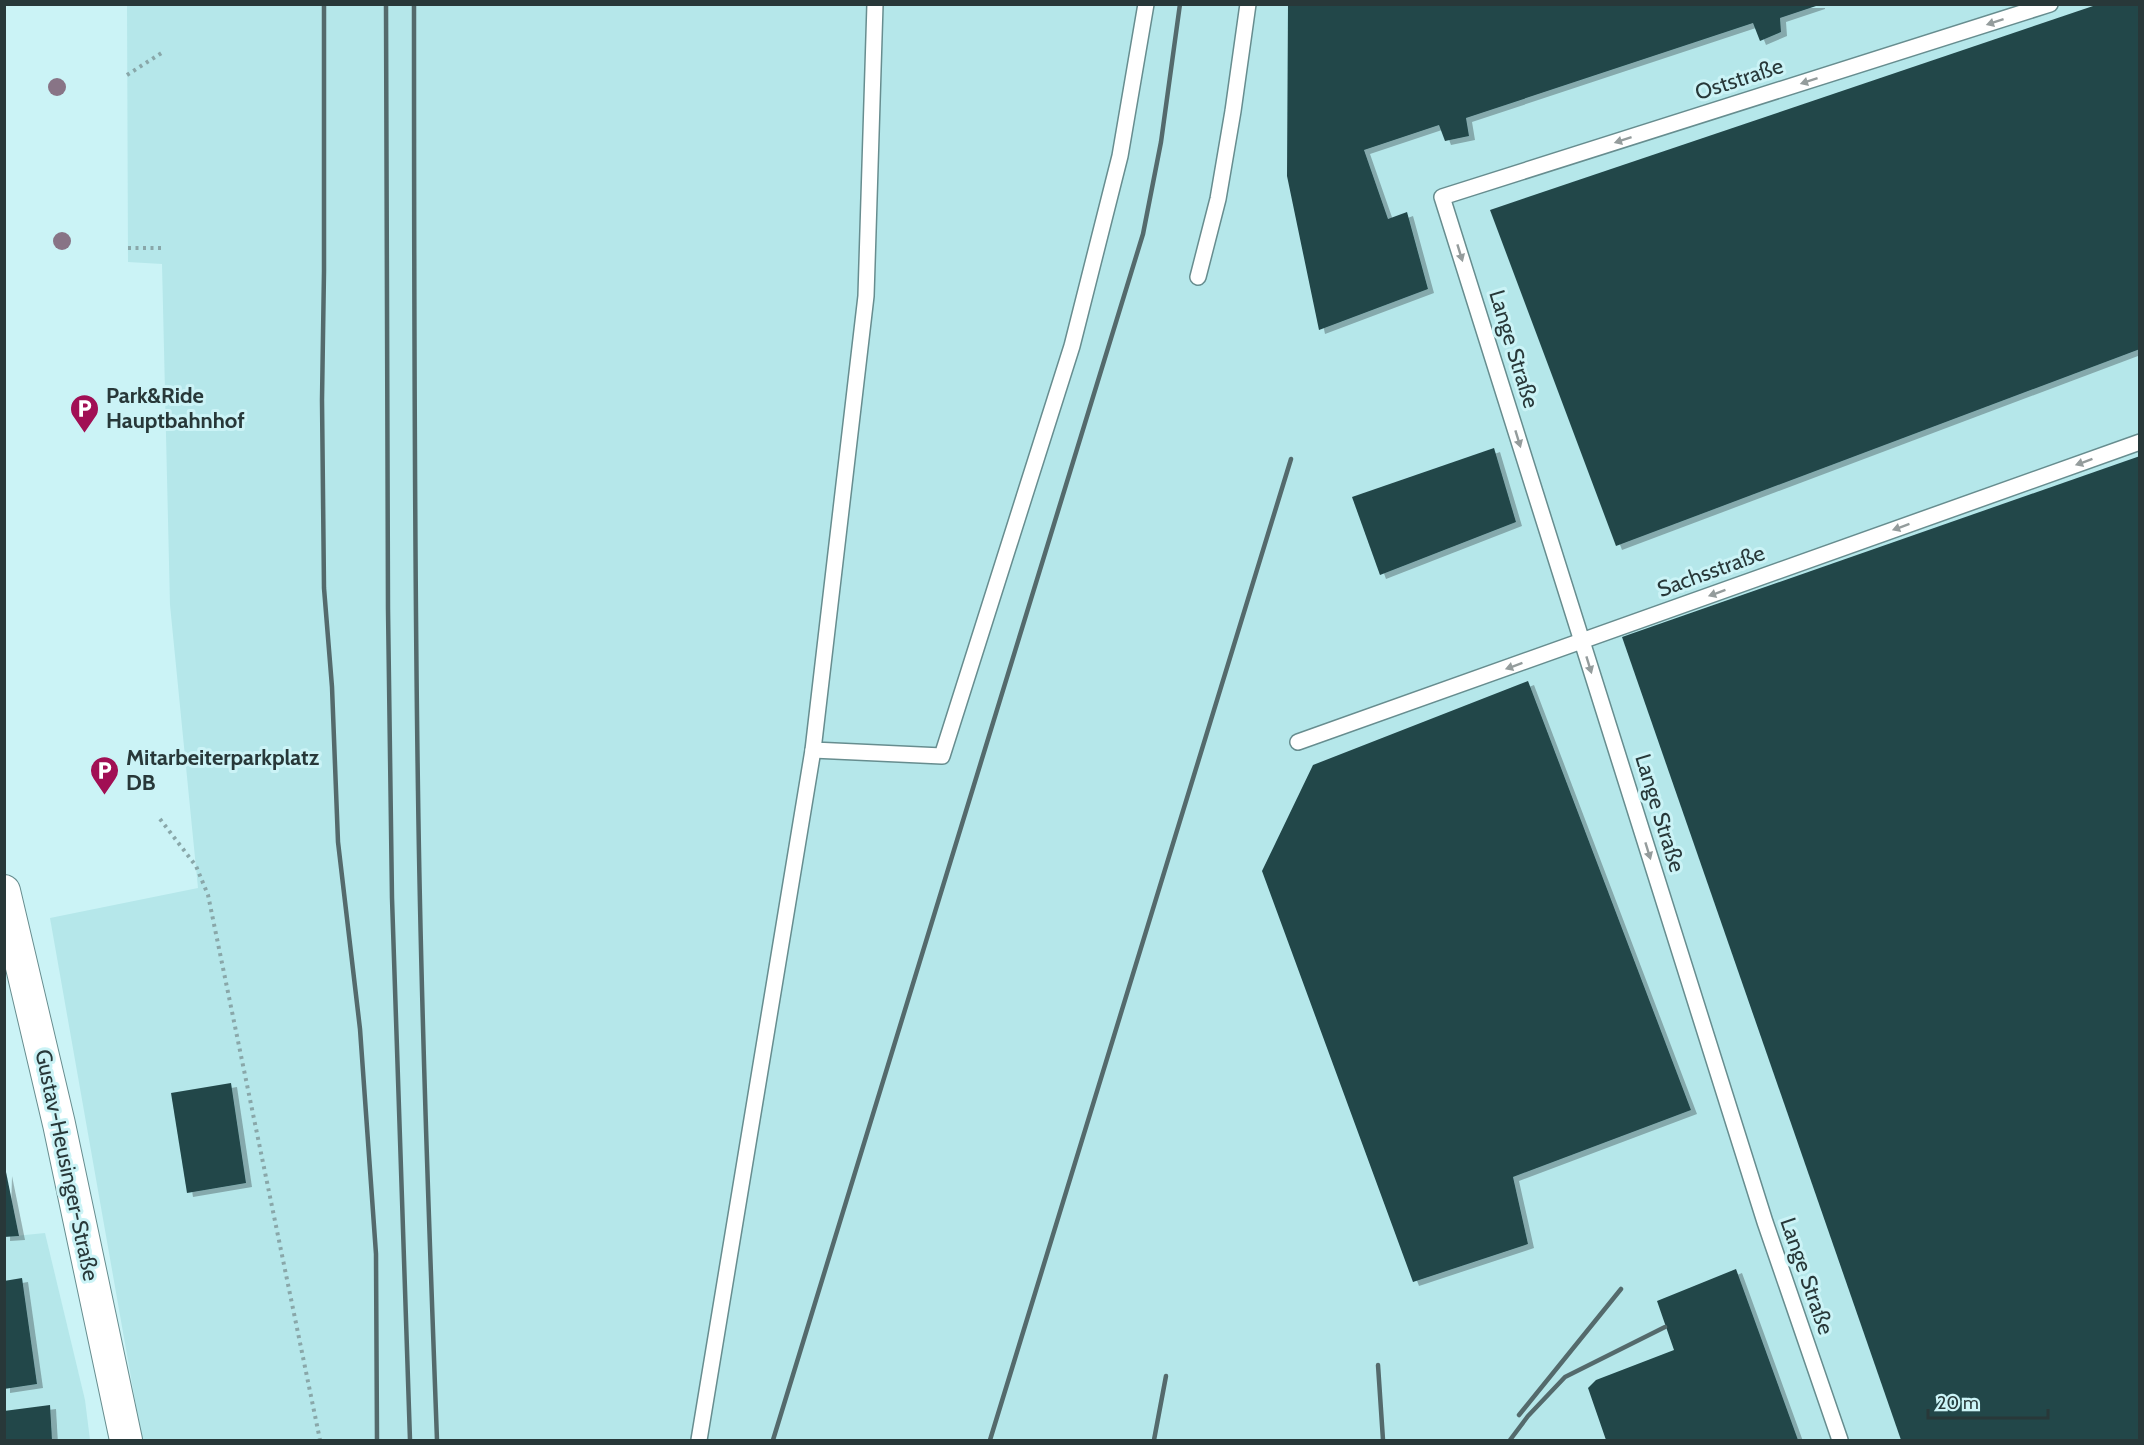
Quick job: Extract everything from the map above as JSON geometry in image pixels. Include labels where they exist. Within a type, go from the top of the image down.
[{"type":"street","name":"Gustav-Heusinger-Straße","points":[[4,891],[59,1124],[126,1440]]},
{"type":"lane","points":[[699,1440],[813,750],[866,296],[875,4]]},
{"type":"lane","points":[[813,750],[942,756],[1072,346],[1120,156],[1146,4]]},
{"type":"lane","points":[[1198,277],[1222,177],[1248,4]]},
{"type":"lane","name":"Oststraße","points":[[1442,197],[2050,4]]},
{"type":"lane","name":"Lange Straße","points":[[1442,197],[1765,1222],[1840,1440]]},
{"type":"lane","name":"Sachsstraße","points":[[1298,742],[2139,442]]},
{"type":"path","points":[[127,75],[163,52]]},
{"type":"path","points":[[128,248],[162,248]]},
{"type":"path","points":[[159,819],[196,866],[208,895],[320,1440]]},
{"type":"shaded area","points":[[127,5],[2139,5],[2139,1440],[142,1440],[50,918],[198,888],[170,605],[162,264],[128,262]]},
{"type":"shaded area","points":[[45,1233],[85,1400],[90,1440],[5,1440],[5,1237]]},
{"type":"building","points":[[1288,4],[1819,5],[1780,18],[1781,32],[1760,41],[1753,23],[1466,118],[1469,136],[1445,141],[1439,125],[1364,150],[1388,219],[1407,212],[1428,289],[1319,330],[1287,176]]},
{"type":"building","points":[[2099,4],[2140,4],[2140,349],[1616,546],[1490,210]]},
{"type":"building","points":[[1494,448],[1516,522],[1380,575],[1352,497]]},
{"type":"building","points":[[2140,456],[2140,1440],[1901,1440],[1622,637]]},
{"type":"building","points":[[1528,681],[1691,1110],[1513,1177],[1528,1244],[1413,1282],[1262,871],[1313,765]]},
{"type":"building","points":[[231,1083],[246,1183],[187,1193],[171,1093]]},
{"type":"building","points":[[6,1172],[19,1236],[4,1237]]},
{"type":"building","points":[[1736,1269],[1798,1440],[1606,1440],[1588,1388],[1596,1380],[1674,1350],[1657,1301]]},
{"type":"building","points":[[22,1278],[37,1384],[4,1389],[4,1281]]},
{"type":"building","points":[[50,1405],[52,1440],[4,1440],[4,1411]]},
{"type":"railway","points":[[324,4],[322,400],[324,588],[332,687],[338,842],[360,1029],[376,1254],[377,1440]]},
{"type":"railway","points":[[386,4],[388,609],[392,898],[410,1440]]},
{"type":"railway","points":[[414,4],[418,791],[423,1035],[437,1440]]},
{"type":"railway","points":[[773,1440],[1143,234],[1161,142],[1180,4]]},
{"type":"railway","points":[[990,1440],[1291,459]]},
{"type":"railway","points":[[1519,1415],[1621,1289]]},
{"type":"railway","points":[[1510,1440],[1528,1416],[1565,1377],[1665,1327]]},
{"type":"railway","points":[[1378,1365],[1383,1440]]},
{"type":"railway","points":[[1154,1440],[1166,1376]]},
{"type":"place","name":"Park&Ride Hauptbahnhof","points":[[85,434]]},
{"type":"place","name":"Mitarbeiterparkplatz DB","points":[[105,796]]}]
